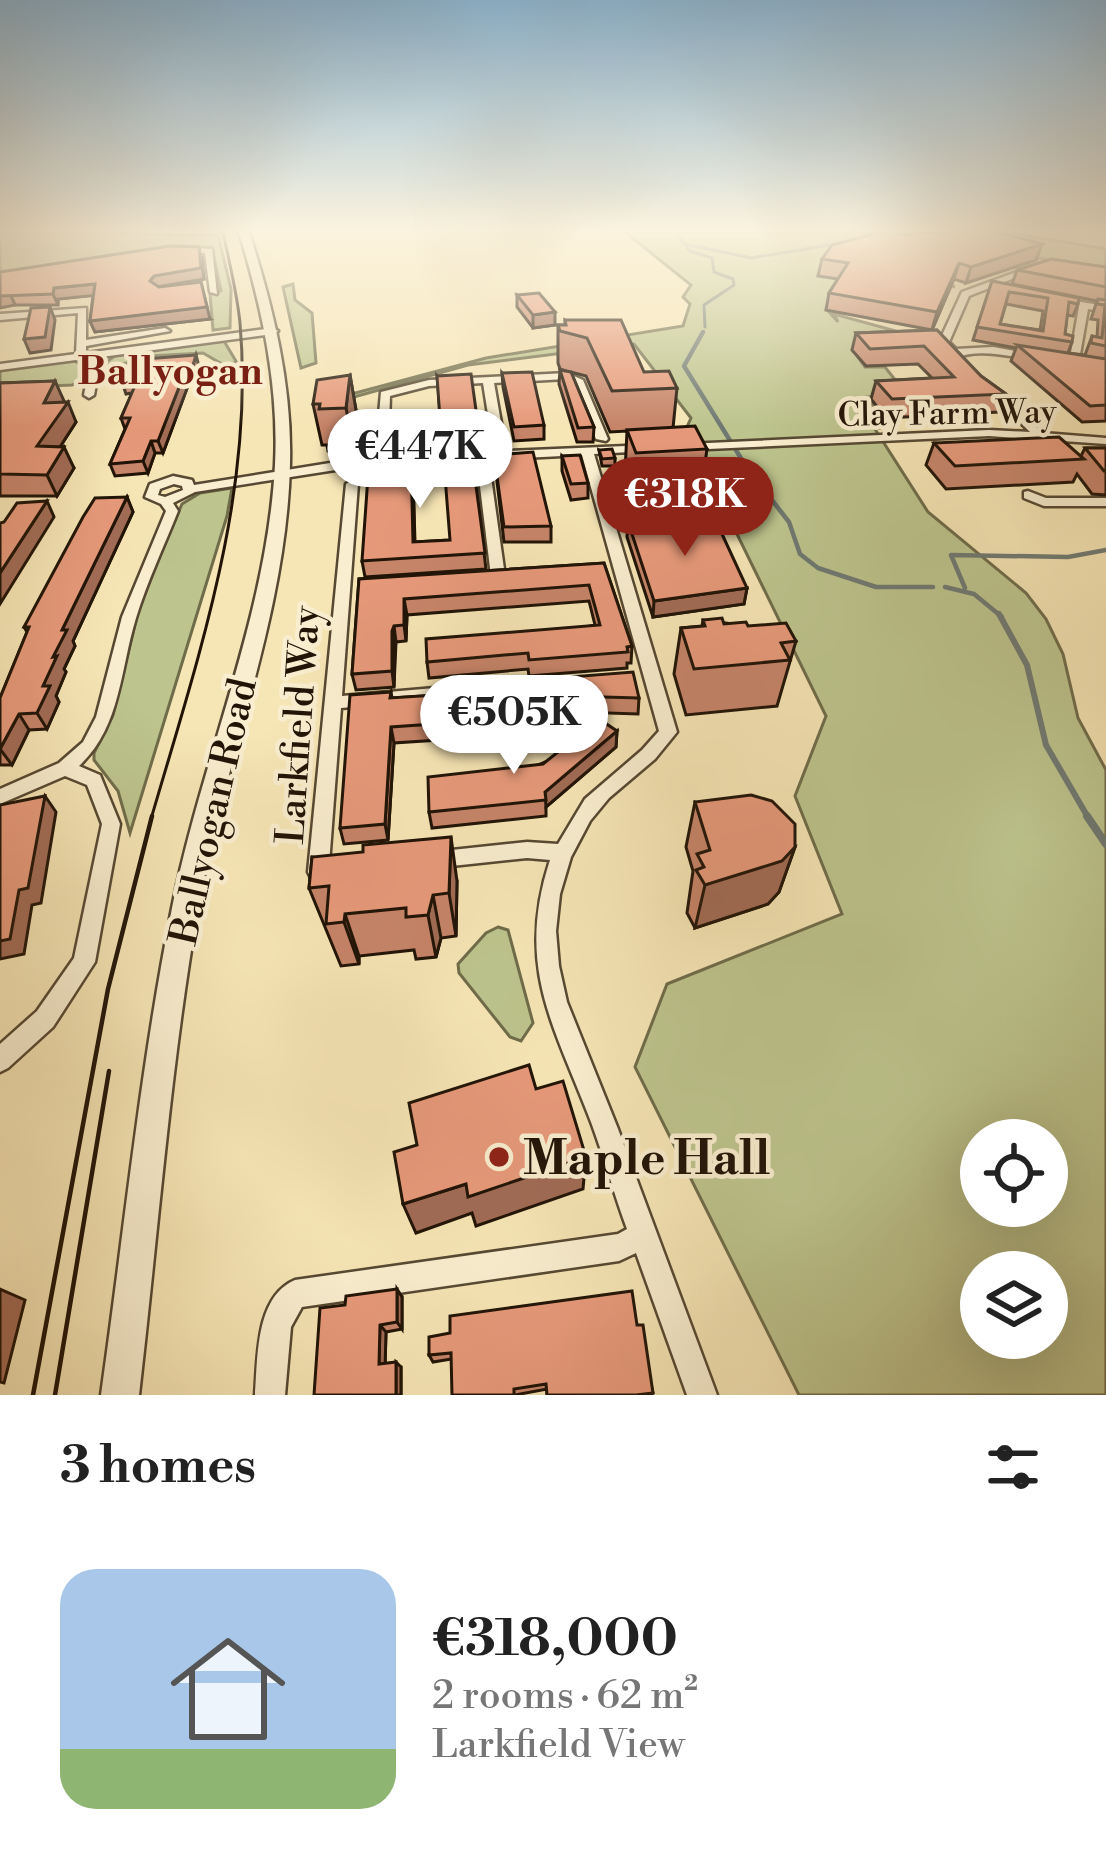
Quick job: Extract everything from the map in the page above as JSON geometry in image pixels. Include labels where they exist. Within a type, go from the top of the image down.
[{"type":"street","name":"Ballyogan Road","points":[[120,1395],[185,905],[292,474],[273,331],[263,297]]},
{"type":"street","points":[[964,297],[944,341],[964,363]]},
{"type":"street","points":[[1037,298],[1106,309]]},
{"type":"street","points":[[1074,364],[1084,306]]},
{"type":"street","points":[[0,317],[84,312],[80,350]]},
{"type":"street","points":[[0,367],[165,331]]},
{"type":"street","points":[[80,350],[97,354],[273,331]]},
{"type":"street","points":[[952,352],[993,350],[1090,367]]},
{"type":"street","points":[[89,395],[97,354]]},
{"type":"street","points":[[976,374],[1038,434]]},
{"type":"street","points":[[368,452],[382,451],[385,394],[429,383],[567,376],[578,380],[602,439]]},
{"type":"street","points":[[488,380],[501,456]]},
{"type":"street","name":"Clay Farm Way","points":[[65,768],[88,746],[104,716],[129,617],[172,511],[166,501],[190,489],[292,474],[327,476],[586,451],[1038,434],[1106,441]]},
{"type":"street","points":[[586,451],[668,733],[603,790],[563,853],[543,937],[548,978],[579,1074],[606,1130],[702,1395]]},
{"type":"street","points":[[484,470],[499,577]]},
{"type":"street","name":"Larkfield Way","points":[[342,869],[318,872],[352,484]]},
{"type":"street","points":[[1028,494],[1044,502],[1106,502]]},
{"type":"street","points":[[604,570],[623,568]]},
{"type":"street","points":[[476,578],[520,575]]},
{"type":"street","points":[[341,587],[363,586]]},
{"type":"street","points":[[632,678],[655,676]]},
{"type":"street","points":[[332,703],[562,683]]},
{"type":"street","points":[[0,797],[65,768],[94,780],[111,824],[84,962],[45,1019],[0,1060]]},
{"type":"street","points":[[411,862],[527,850],[563,853]]},
{"type":"street","points":[[270,1395],[277,1323],[295,1294],[619,1247],[643,1236]]},
{"type":"green space","points":[[210,297],[231,297],[230,328],[213,330]]},
{"type":"green space","points":[[285,297],[295,297],[312,313],[316,363],[301,368]]},
{"type":"green space","points":[[683,297],[830,297],[826,309],[838,322],[834,314],[907,334],[853,350],[865,367],[885,367],[907,395],[868,397],[886,427],[875,429],[928,512],[1026,593],[1046,619],[1063,654],[1078,718],[1106,770],[1106,1395],[799,1395],[635,1067],[667,984],[842,914],[795,796],[826,716],[690,438],[686,429],[691,418],[634,344],[468,365],[315,408],[314,404],[486,358],[683,326],[690,304]]},
{"type":"green space","points":[[224,341],[237,363],[222,364],[203,353],[130,357],[128,363],[101,366],[116,355]]},
{"type":"green space","points":[[72,360],[87,367],[84,380],[72,385],[0,388],[0,370]]},
{"type":"green space","points":[[232,488],[130,833],[118,791],[94,760],[94,753],[113,715],[140,604],[182,504],[200,493]]},
{"type":"green space","points":[[498,927],[508,930],[533,1023],[521,1041],[510,1037],[459,973],[458,964],[486,933]]},
{"type":"building","points":[[93,297],[205,297],[207,307],[90,321]]},
{"type":"building","points":[[519,297],[542,297],[555,312],[533,315]]},
{"type":"building","points":[[852,297],[944,297],[937,312]]},
{"type":"building","points":[[987,297],[1008,297],[1000,324],[1043,331],[1048,298],[1042,297],[1079,298],[1078,304],[1069,302],[1065,334],[1073,336],[1072,342],[977,327]]},
{"type":"building","points":[[1098,299],[1106,300],[1106,346],[1091,343],[1092,336],[1102,338],[1105,305],[1097,304]]},
{"type":"building","points":[[50,307],[45,337],[24,339],[31,308]]},
{"type":"building","points":[[565,320],[621,320],[644,372],[669,371],[677,388],[612,391],[587,338],[560,331],[558,325],[566,325]]},
{"type":"building","points":[[937,330],[981,376],[1006,394],[892,399],[876,381],[954,377],[924,346],[870,349],[856,333]]},
{"type":"building","points":[[1017,345],[1106,359],[1106,405],[1090,406]]},
{"type":"building","points":[[196,355],[158,441],[151,441],[143,461],[110,464],[130,418],[121,418],[137,381],[122,382],[132,360]]},
{"type":"building","points":[[560,370],[571,372],[594,427],[578,428]]},
{"type":"building","points":[[532,372],[544,425],[514,427],[502,373]]},
{"type":"building","points":[[471,374],[479,432],[441,434],[437,376]]},
{"type":"building","points":[[350,375],[346,408],[319,409],[320,404],[313,404],[317,380]]},
{"type":"building","points":[[55,381],[44,403],[68,402],[37,446],[64,447],[47,475],[0,474],[0,383]]},
{"type":"building","points":[[695,426],[707,449],[636,453],[627,430]]},
{"type":"building","points":[[1059,437],[1084,459],[955,466],[934,443]]},
{"type":"building","points":[[1085,448],[1106,448],[1106,471],[1104,471]]},
{"type":"building","points":[[479,449],[472,456],[485,553],[362,561],[369,462],[411,460],[413,542],[450,540],[443,451]]},
{"type":"building","points":[[612,449],[615,458],[602,459],[599,450]]},
{"type":"building","points":[[533,452],[551,526],[504,527],[494,455]]},
{"type":"building","points":[[580,455],[588,483],[571,484],[562,456]]},
{"type":"building","points":[[127,497],[62,630],[67,630],[53,657],[57,656],[43,686],[50,686],[37,713],[19,714],[0,749],[0,698],[29,627],[24,627],[95,498]]},
{"type":"building","points":[[47,501],[0,573],[0,523],[17,503]]},
{"type":"building","points":[[716,521],[747,588],[654,601],[628,522]]},
{"type":"building","points":[[604,563],[632,646],[627,647],[628,652],[529,660],[528,653],[427,662],[426,639],[600,625],[589,585],[404,599],[404,625],[392,631],[392,671],[352,674],[359,579]]},
{"type":"building","points":[[722,618],[724,624],[746,622],[748,626],[786,623],[796,641],[781,643],[790,660],[694,669],[681,628],[705,626],[703,620]]},
{"type":"building","points":[[633,672],[639,698],[564,696],[577,705],[534,707],[535,717],[391,727],[385,824],[340,828],[350,695],[391,692],[390,698],[532,689],[531,680]]},
{"type":"building","points":[[599,719],[617,731],[545,792],[546,800],[429,812],[428,777],[543,764]]},
{"type":"building","points":[[751,795],[772,801],[795,824],[795,847],[782,861],[705,885],[696,870],[704,867],[697,854],[710,850],[695,802]]},
{"type":"building","points":[[45,796],[28,888],[19,890],[10,939],[0,941],[0,805]]},
{"type":"building","points":[[451,837],[449,893],[433,895],[428,915],[406,917],[406,908],[345,914],[344,922],[326,924],[329,886],[309,888],[312,857],[363,852],[363,845]]},
{"type":"building","points":[[529,1065],[536,1089],[563,1081],[586,1157],[468,1197],[466,1184],[403,1204],[394,1152],[417,1145],[409,1103]]},
{"type":"building","points":[[397,1289],[397,1322],[380,1325],[379,1364],[396,1362],[396,1395],[314,1395],[320,1308],[345,1305],[346,1296]]},
{"type":"building","points":[[632,1291],[637,1325],[643,1325],[653,1393],[547,1395],[546,1384],[514,1389],[514,1395],[452,1395],[451,1353],[429,1355],[429,1337],[450,1333],[450,1316]]},
{"type":"waterway","points":[[705,327],[704,305],[716,297]]},
{"type":"waterway","points":[[703,332],[684,366],[747,468],[789,522],[800,554],[818,568],[876,587],[933,587]]},
{"type":"waterway","points":[[965,588],[951,555],[1068,557],[1106,550]]},
{"type":"waterway","points":[[945,587],[974,594],[1000,615]]},
{"type":"waterway","points":[[1000,615],[1027,665],[1046,745],[1089,819]]},
{"type":"waterway","points":[[1089,819],[1106,844]]},
{"type":"tram line","points":[[151,819],[204,636],[231,512],[242,387],[236,297]]},
{"type":"tram line","points":[[33,1395],[108,989],[152,816]]},
{"type":"tram line","points":[[55,1395],[109,1071]]},
{"type":"place","name":"Maple Hall","points":[[499,1157]]},
{"type":"district","name":"Ballyogan","points":[[170,370]]}]
